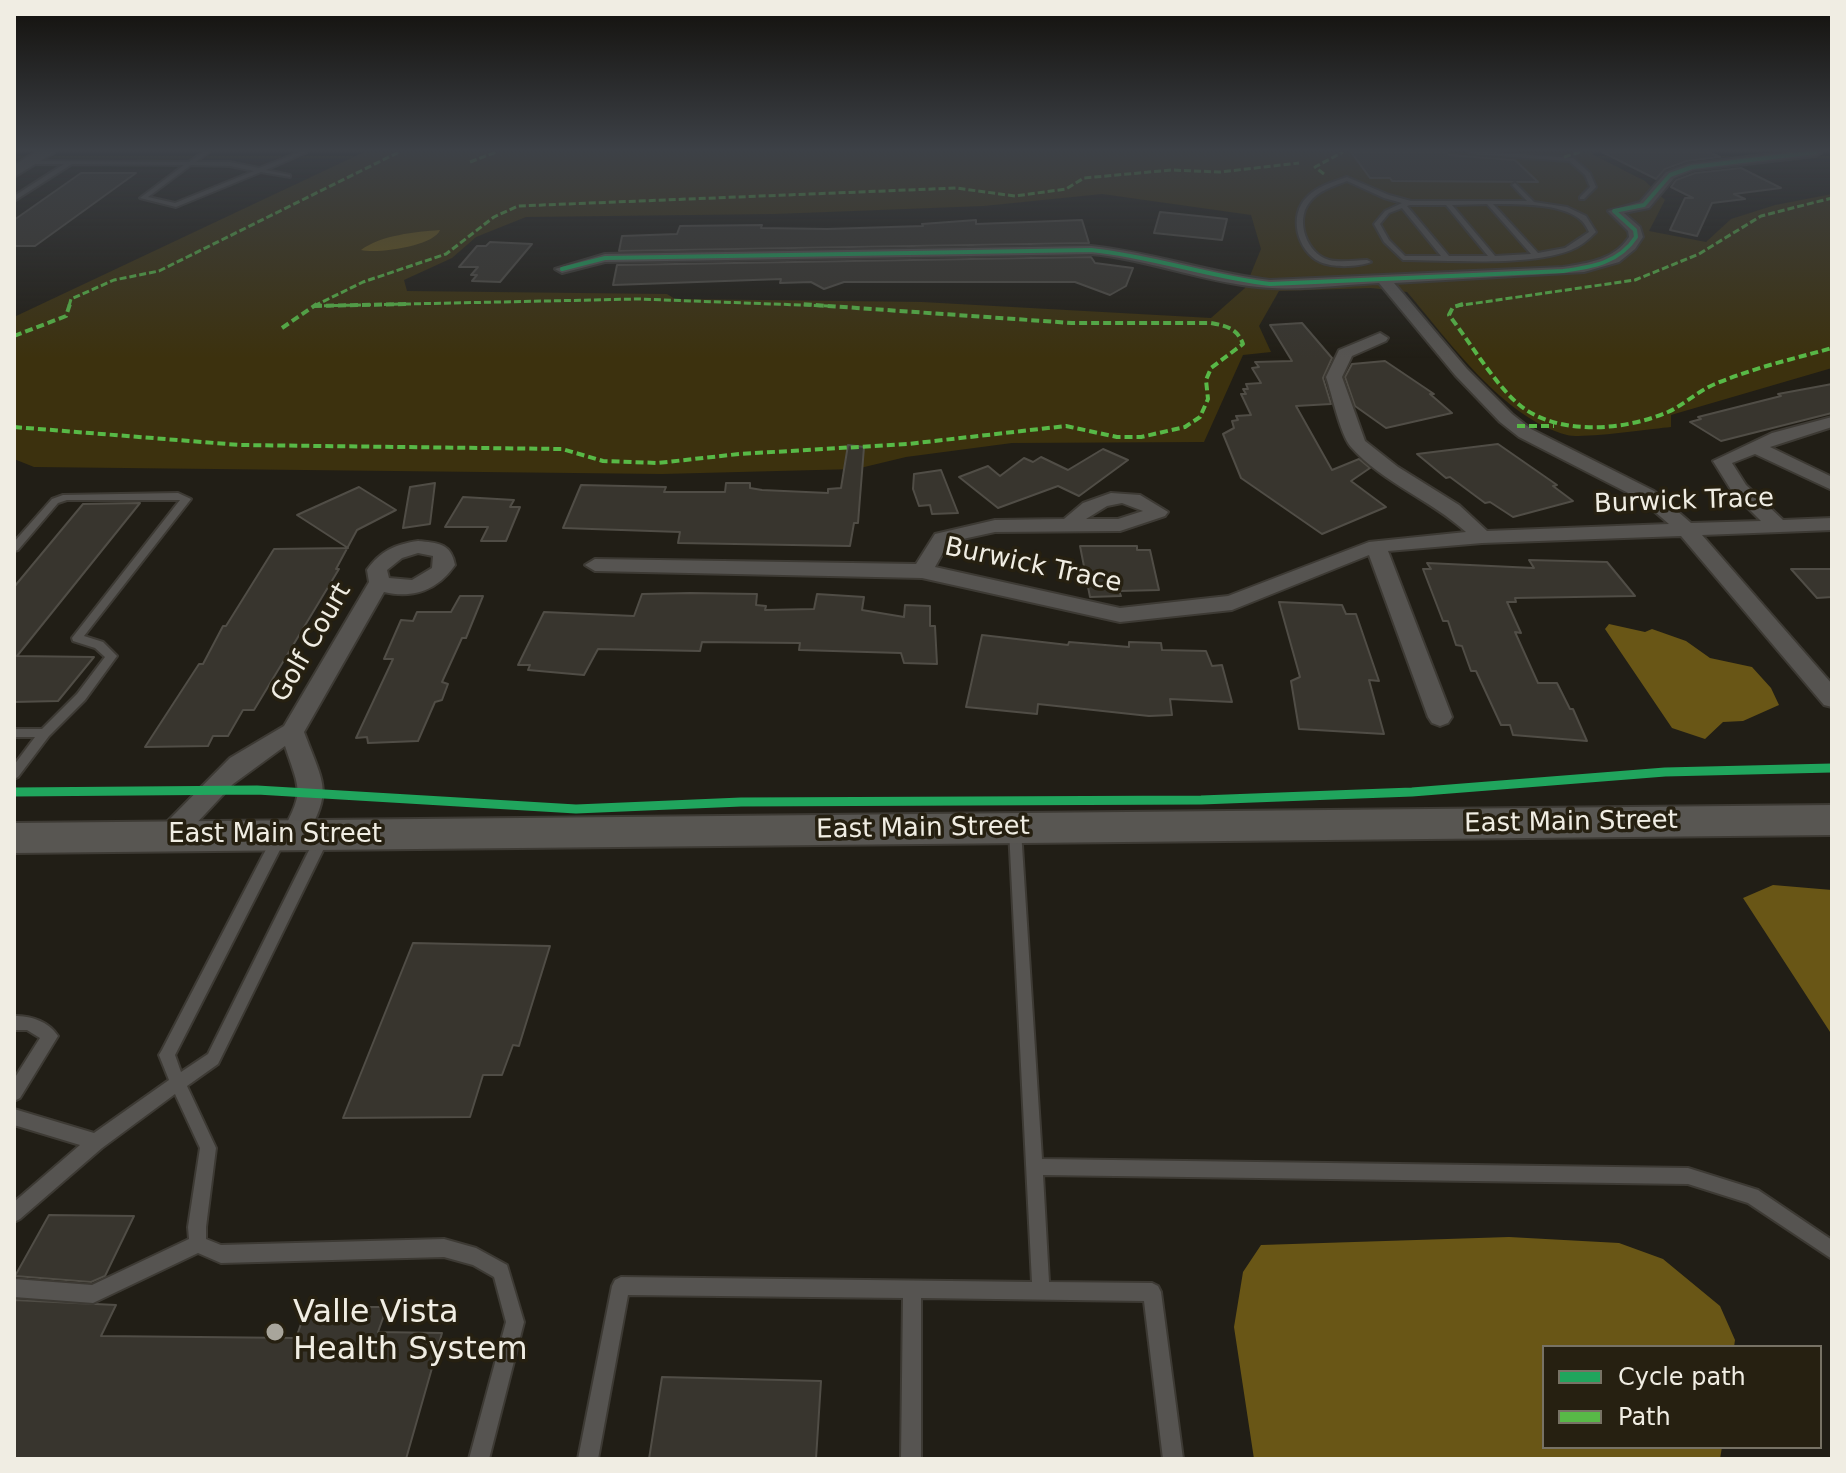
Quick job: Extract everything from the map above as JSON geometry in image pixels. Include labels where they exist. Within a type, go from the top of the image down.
[{"type":"main road","name":"East Main Street","points":[[14,838],[1832,820]]},
{"type":"street","points":[[562,269],[605,258],[1091,250],[1143,256],[1241,282],[1270,284],[1542,273],[1601,264],[1625,253],[1636,237],[1627,221]]},
{"type":"street","points":[[1383,279],[1506,418],[1525,433],[1647,495],[1687,530],[1832,699]]},
{"type":"street","points":[[1380,338],[1345,353],[1334,377],[1357,443],[1391,471],[1452,509],[1482,537]]},
{"type":"street","points":[[1780,528],[1736,485],[1726,473],[1722,461],[1778,437],[1832,422]]},
{"type":"street","points":[[1756,447],[1832,484]]},
{"type":"street","name":"Burwick Trace","points":[[595,565],[922,571],[1120,615],[1232,603],[1296,575],[1376,546],[1482,537],[1832,524]]},
{"type":"street","points":[[922,571],[942,538],[995,526],[1069,525]]},
{"type":"street","points":[[1376,546],[1440,717]]},
{"type":"street","name":"Golf Court","points":[[292,732],[379,582]]},
{"type":"street","points":[[169,836],[234,765],[261,746],[292,732],[312,788],[308,812],[299,835]]},
{"type":"lane","points":[[1300,221],[1303,241],[1321,259],[1328,262],[1367,262]]},
{"type":"lane","points":[[1380,221],[1377,224],[1386,241],[1403,258],[1535,254],[1565,250],[1593,232],[1591,224],[1586,221]]},
{"type":"lane","points":[[1418,221],[1446,257]]},
{"type":"lane","points":[[1462,221],[1492,256]]},
{"type":"lane","points":[[1505,221],[1535,254]]},
{"type":"lane","points":[[14,548],[55,501],[66,497],[178,496],[186,499],[77,638],[99,645],[111,656],[81,697],[45,733],[14,774]]},
{"type":"lane","points":[[14,733],[45,733]]},
{"type":"lane","points":[[1015,828],[1041,1290]]},
{"type":"lane","points":[[14,1213],[96,1142],[213,1059],[299,835]]},
{"type":"lane","points":[[198,1244],[197,1227],[208,1148],[167,1055],[299,835]]},
{"type":"lane","points":[[14,1023],[29,1023],[50,1036],[14,1093]]},
{"type":"lane","points":[[14,1117],[96,1142]]},
{"type":"lane","points":[[1034,1167],[1688,1176],[1752,1196],[1832,1250]]},
{"type":"lane","points":[[14,1288],[93,1294],[198,1244],[221,1254],[444,1248],[476,1257],[501,1271],[515,1322],[479,1459]]},
{"type":"lane","points":[[588,1459],[621,1286],[1152,1292],[1173,1459]]},
{"type":"lane","points":[[911,1459],[912,1289]]},
{"type":"shaded area","points":[[218,221],[517,221],[476,237],[452,258],[404,280],[407,291],[667,294],[675,299],[922,302],[1211,318],[1245,288],[1261,249],[1253,221],[1654,221],[1649,231],[1706,242],[1729,221],[1832,221],[1832,368],[1671,415],[1671,427],[1575,436],[1543,426],[1499,395],[1478,375],[1407,292],[1371,288],[1279,291],[1259,326],[1271,352],[1243,355],[1204,442],[1012,443],[906,457],[856,469],[662,474],[34,467],[14,459],[14,317]]},
{"type":"shaded area","points":[[440,230],[436,236],[417,244],[392,250],[361,250],[388,238]]},
{"type":"shaded area","points":[[1609,624],[1645,632],[1652,629],[1686,641],[1710,658],[1752,667],[1771,688],[1779,705],[1743,721],[1723,722],[1705,739],[1672,728],[1605,629]]},
{"type":"shaded area","points":[[1773,885],[1832,890],[1832,1035],[1743,898]]},
{"type":"shaded area","points":[[1509,1237],[1619,1243],[1663,1259],[1720,1306],[1734,1345],[1542,1345],[1542,1449],[1722,1449],[1720,1459],[1254,1459],[1234,1327],[1243,1272],[1261,1245]]},
{"type":"building","points":[[14,221],[70,221],[35,246],[14,246]]},
{"type":"building","points":[[1082,221],[1089,243],[619,251],[622,236],[677,234],[680,226],[762,225],[761,228],[827,229]]},
{"type":"building","points":[[1158,221],[1227,221],[1222,240],[1154,233]]},
{"type":"building","points":[[1674,221],[1704,221],[1697,236],[1670,230]]},
{"type":"building","points":[[490,242],[532,244],[500,282],[472,281],[477,275],[471,275],[478,267],[459,267],[477,246],[486,246]]},
{"type":"building","points":[[1091,257],[1095,263],[1133,268],[1126,286],[1110,295],[1075,282],[844,282],[824,289],[811,282],[780,283],[781,279],[613,285],[617,265]]},
{"type":"building","points":[[1302,323],[1332,358],[1323,378],[1331,404],[1296,406],[1332,470],[1359,459],[1370,468],[1351,481],[1386,507],[1322,534],[1241,478],[1223,434],[1234,428],[1232,421],[1238,420],[1236,416],[1251,415],[1241,394],[1246,394],[1243,389],[1248,389],[1246,384],[1261,383],[1252,368],[1259,367],[1255,362],[1292,361],[1270,325]]},
{"type":"building","points":[[1385,361],[1434,394],[1430,394],[1452,413],[1386,428],[1355,406],[1345,377],[1352,364]]},
{"type":"building","points":[[1832,384],[1832,413],[1721,441],[1690,422],[1701,419],[1698,417],[1781,396],[1778,394]]},
{"type":"building","points":[[1498,444],[1557,485],[1553,486],[1573,501],[1513,517],[1490,502],[1485,503],[1450,477],[1446,478],[1417,454]]},
{"type":"building","points":[[848,445],[864,447],[858,523],[854,523],[850,546],[678,543],[680,532],[563,528],[581,485],[666,487],[664,492],[725,492],[726,483],[750,483],[750,488],[762,490],[828,493],[828,489],[841,488]]},
{"type":"building","points":[[1103,449],[1128,460],[1079,496],[1058,486],[998,508],[959,477],[988,466],[1000,476],[1024,458],[1033,462],[1041,457],[1068,470]]},
{"type":"building","points":[[941,470],[958,513],[932,514],[930,505],[919,506],[913,489],[914,474]]},
{"type":"building","points":[[435,483],[430,524],[403,528],[410,487]]},
{"type":"building","points":[[359,487],[396,510],[357,530],[347,548],[297,515]]},
{"type":"building","points":[[463,497],[514,500],[510,507],[520,507],[506,541],[481,541],[488,527],[445,527]]},
{"type":"building","points":[[140,503],[17,656],[94,657],[58,701],[14,702],[14,587],[83,504]]},
{"type":"building","points":[[1080,546],[1137,546],[1137,550],[1150,550],[1159,590],[1119,591],[1121,596],[1090,597]]},
{"type":"building","points":[[347,548],[336,569],[339,569],[254,710],[243,710],[228,736],[213,736],[208,746],[145,747],[199,664],[203,664],[223,626],[226,626],[274,549]]},
{"type":"building","points":[[1529,560],[1607,562],[1635,596],[1515,598],[1516,602],[1507,602],[1521,633],[1515,632],[1538,683],[1557,683],[1587,741],[1513,735],[1510,725],[1501,725],[1476,671],[1471,671],[1462,646],[1456,645],[1448,621],[1443,621],[1423,569],[1431,569],[1427,563],[1534,568]]},
{"type":"building","points":[[1791,569],[1832,569],[1832,597],[1817,598]]},
{"type":"building","points":[[642,594],[757,594],[756,605],[766,606],[765,610],[814,609],[817,594],[864,597],[862,610],[904,617],[905,605],[930,606],[930,626],[935,626],[937,664],[904,663],[901,653],[799,650],[800,643],[702,642],[700,651],[598,649],[584,675],[528,670],[530,665],[518,665],[544,612],[634,616]]},
{"type":"building","points":[[460,596],[483,596],[466,638],[462,638],[442,682],[448,684],[442,700],[435,702],[418,741],[368,743],[367,737],[356,738],[393,659],[384,659],[401,620],[413,621],[417,612],[451,612]]},
{"type":"building","points":[[1279,602],[1342,605],[1346,614],[1356,614],[1379,681],[1369,680],[1384,734],[1299,729],[1291,681],[1300,677]]},
{"type":"building","points":[[982,635],[1068,645],[1069,642],[1129,647],[1129,642],[1161,643],[1162,650],[1206,651],[1212,666],[1222,665],[1232,702],[1170,699],[1172,715],[1149,716],[1038,704],[1037,714],[966,707]]},
{"type":"building","points":[[413,943],[550,946],[519,1046],[513,1045],[502,1075],[483,1075],[470,1117],[343,1118]]},
{"type":"building","points":[[49,1215],[134,1216],[105,1276],[91,1282],[15,1276]]},
{"type":"building","points":[[14,1300],[116,1305],[101,1336],[296,1338],[307,1307],[387,1307],[378,1332],[442,1333],[406,1459],[14,1459]]},
{"type":"building","points":[[662,1377],[821,1381],[816,1459],[649,1459]]},
{"type":"marked path","points":[[14,336],[66,316],[71,299],[82,293],[114,280],[159,271],[260,221]]},
{"type":"marked path","points":[[282,328],[320,302],[363,282],[446,254],[489,221]]},
{"type":"marked path","points":[[1753,221],[1699,254],[1635,280],[1555,294],[1463,304],[1453,307],[1449,315],[1516,402],[1549,420],[1589,426],[1630,424],[1650,419],[1715,384],[1832,348]]},
{"type":"marked path","points":[[14,427],[240,445],[562,449],[603,461],[658,463],[739,454],[908,444],[1066,426],[1117,437],[1141,437],[1185,427],[1200,417],[1208,399],[1206,380],[1211,368],[1243,344],[1239,333],[1228,326],[1211,323],[1072,323],[800,304],[638,299],[314,306]]},
{"type":"marked path","points":[[1517,426],[1554,426]]},
{"type":"cycle path","points":[[562,269],[605,258],[1091,250],[1137,256],[1247,282],[1270,284],[1563,271],[1605,263],[1623,253],[1636,237],[1635,230],[1625,221]]},
{"type":"cycle path","points":[[14,792],[257,790],[576,809],[741,802],[1201,800],[1412,792],[1665,772],[1832,768]]},
{"type":"place","name":"Valle Vista Health System","points":[[275,1332]]}]
